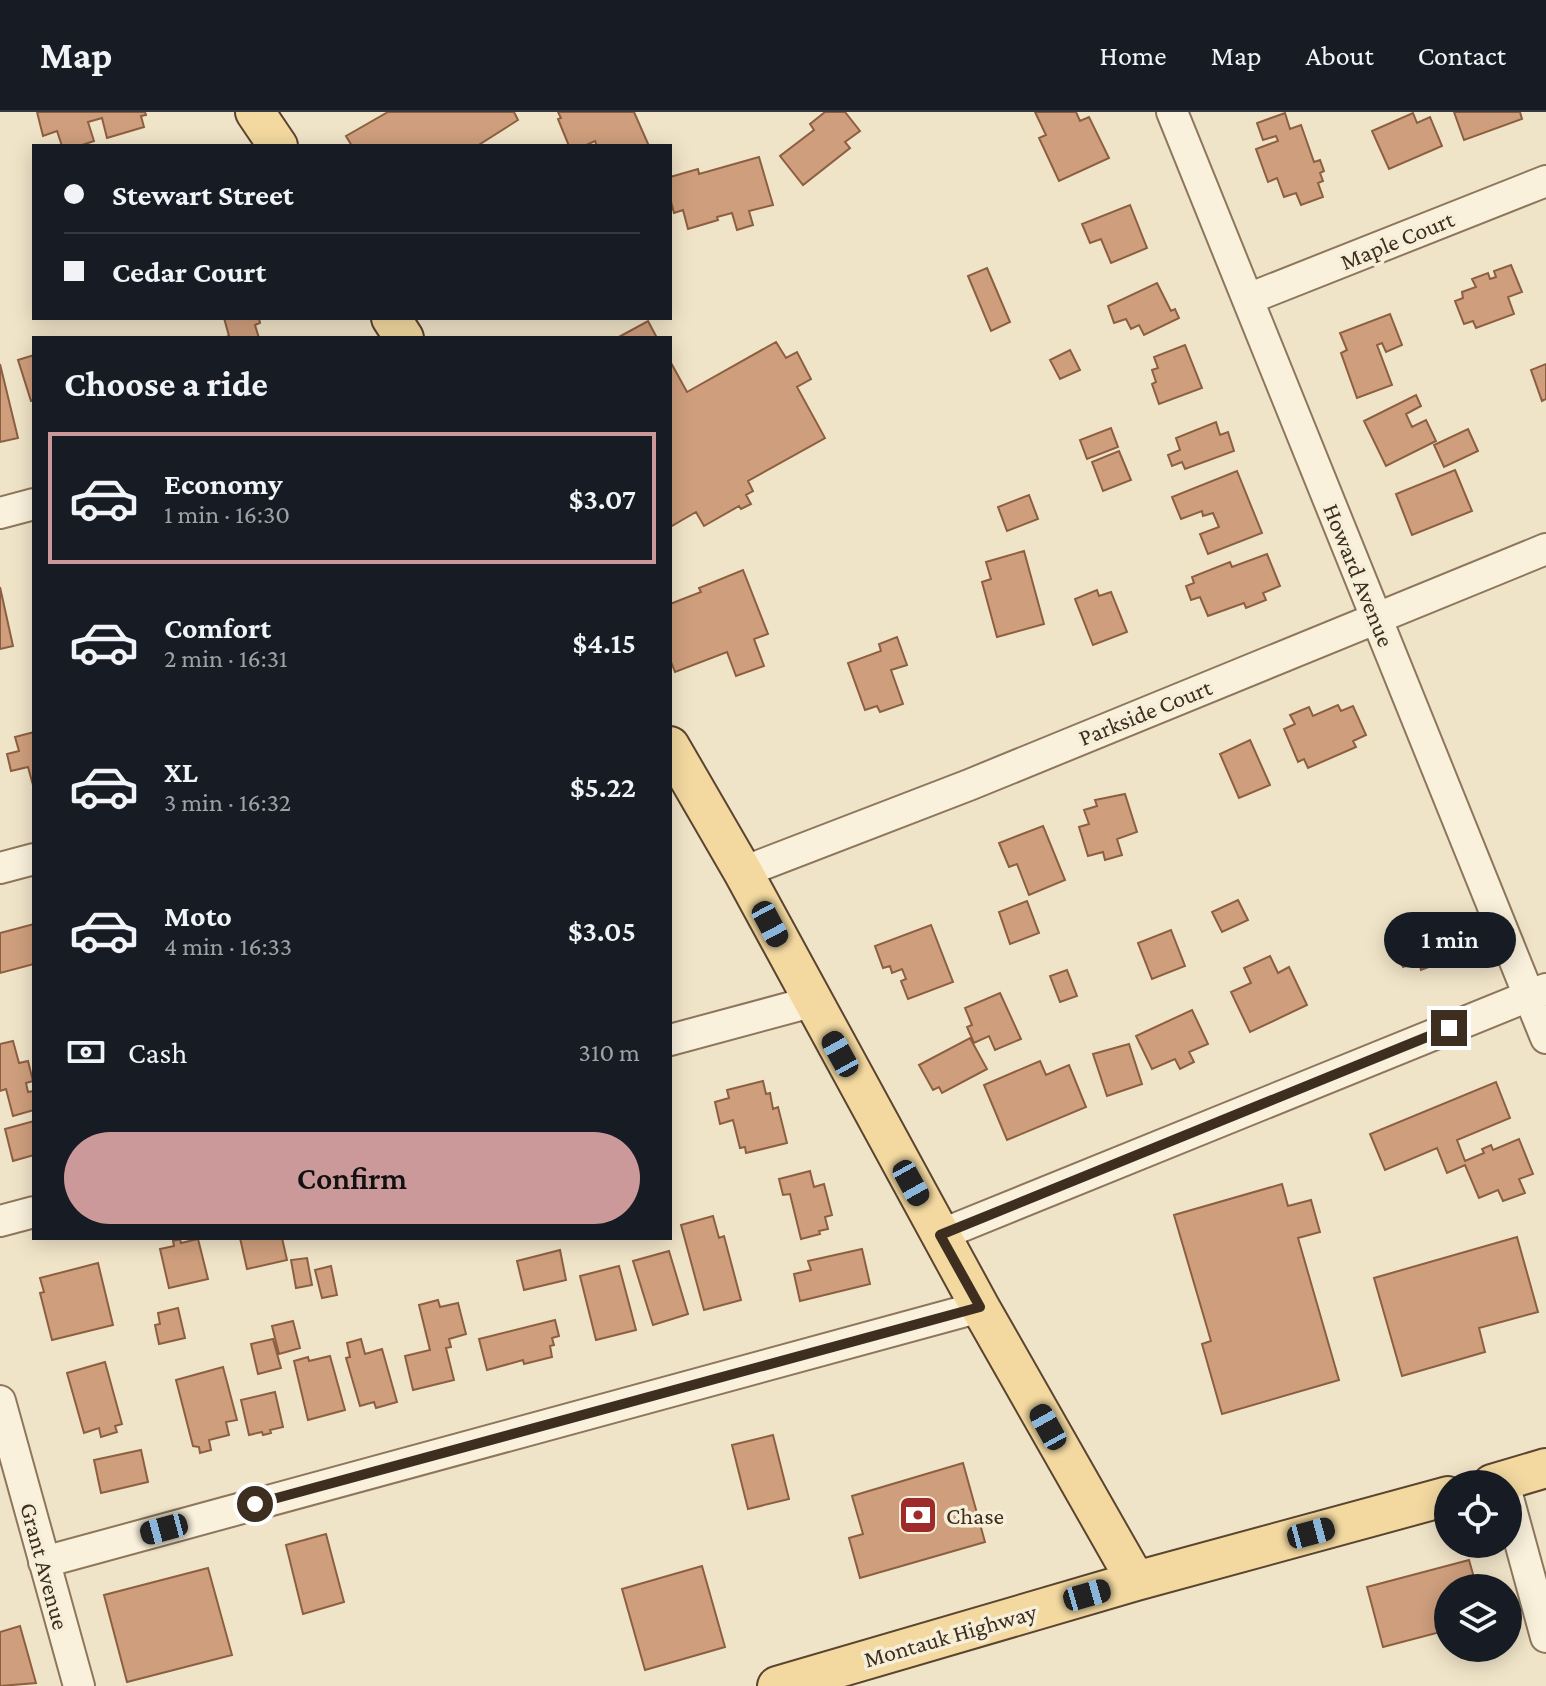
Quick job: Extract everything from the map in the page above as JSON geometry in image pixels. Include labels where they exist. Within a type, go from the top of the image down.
[{"type":"main road","points":[[255,112],[277,144]]},
{"type":"main road","points":[[672,749],[743,872],[811,1002],[980,1307],[1136,1581]]},
{"type":"main road","points":[[1522,1478],[1546,1468]]},
{"type":"main road","name":"Montauk Highway","points":[[777,1686],[1136,1581],[1434,1500]]},
{"type":"street","name":"Howard Avenue","points":[[1172,112],[1375,617],[1538,992],[1546,1038]]},
{"type":"street","name":"Maple Court","points":[[1248,299],[1546,181]]},
{"type":"street","points":[[0,513],[32,505]]},
{"type":"street","name":"Parkside Court","points":[[743,872],[969,785],[1546,549]]},
{"type":"street","points":[[0,868],[32,860]]},
{"type":"street","points":[[940,1235],[1538,992]]},
{"type":"street","points":[[672,1039],[811,1002]]},
{"type":"street","points":[[0,1221],[32,1213]]},
{"type":"street","points":[[44,1562],[980,1307]]},
{"type":"street","name":"Grant Avenue","points":[[0,1401],[79,1686]]},
{"type":"street","points":[[1522,1555],[1546,1637]]},
{"type":"building","points":[[37,112],[145,112],[146,115],[141,116],[144,127],[107,138],[102,118],[88,122],[94,141],[85,144],[61,144],[57,131],[43,136]]},
{"type":"building","points":[[388,112],[514,112],[518,120],[480,144],[351,144],[346,136]]},
{"type":"building","points":[[558,112],[634,112],[648,144],[596,144],[595,141],[568,144],[558,119],[561,118]]},
{"type":"building","points":[[825,112],[845,112],[860,131],[845,142],[850,148],[803,185],[780,156],[814,130],[810,124]]},
{"type":"building","points":[[1035,112],[1076,112],[1080,121],[1089,117],[1109,158],[1059,181],[1039,138],[1046,135]]},
{"type":"building","points":[[1454,112],[1520,112],[1522,119],[1464,140]]},
{"type":"building","points":[[1285,113],[1290,129],[1301,125],[1314,162],[1320,160],[1324,171],[1320,173],[1323,181],[1318,183],[1323,197],[1301,205],[1296,193],[1284,197],[1277,178],[1268,182],[1256,149],[1278,141],[1276,136],[1263,140],[1257,123]]},
{"type":"building","points":[[1413,113],[1417,123],[1430,117],[1442,146],[1389,169],[1372,131]]},
{"type":"building","points":[[759,157],[773,205],[749,211],[753,225],[737,230],[732,213],[688,229],[683,210],[674,213],[672,176],[698,169],[699,174]]},
{"type":"building","points":[[1130,205],[1147,248],[1111,263],[1101,239],[1090,243],[1082,224]]},
{"type":"building","points":[[1511,265],[1522,292],[1508,297],[1514,314],[1476,328],[1473,321],[1464,324],[1455,301],[1463,298],[1462,292],[1476,287],[1472,279],[1488,273],[1490,279],[1496,277],[1494,271]]},
{"type":"building","points":[[987,268],[1010,322],[991,331],[968,276]]},
{"type":"building","points":[[1157,283],[1171,311],[1175,309],[1179,318],[1144,335],[1139,325],[1131,329],[1126,319],[1114,323],[1108,306]]},
{"type":"building","points":[[1390,314],[1402,345],[1386,352],[1382,343],[1377,345],[1392,385],[1357,398],[1341,353],[1347,350],[1340,333]]},
{"type":"building","points":[[225,320],[259,320],[260,323],[255,325],[258,336],[229,336]]},
{"type":"building","points":[[648,321],[656,336],[621,336]]},
{"type":"building","points":[[776,342],[786,358],[797,352],[811,379],[797,387],[825,438],[748,481],[753,491],[746,495],[751,504],[741,509],[739,506],[704,526],[696,512],[672,526],[672,365],[687,392]]},
{"type":"building","points":[[1185,345],[1202,388],[1159,404],[1152,384],[1156,382],[1152,370],[1158,368],[1154,357]]},
{"type":"building","points":[[1070,350],[1080,370],[1060,379],[1050,360]]},
{"type":"building","points":[[32,356],[31,401],[18,360]]},
{"type":"building","points":[[0,364],[18,438],[0,442]]},
{"type":"building","points":[[1546,364],[1546,399],[1542,401],[1531,370]]},
{"type":"building","points":[[1416,395],[1421,406],[1406,414],[1412,427],[1426,420],[1436,441],[1386,466],[1364,421]]},
{"type":"building","points":[[1216,422],[1220,435],[1228,432],[1234,451],[1185,469],[1182,462],[1172,466],[1168,455],[1180,450],[1176,438]]},
{"type":"building","points":[[1111,428],[1118,447],[1087,459],[1080,440]]},
{"type":"building","points":[[1468,429],[1478,451],[1444,467],[1434,445]]},
{"type":"building","points":[[1119,451],[1131,480],[1103,491],[1092,462]]},
{"type":"building","points":[[1455,470],[1472,511],[1412,535],[1396,494]]},
{"type":"building","points":[[1237,471],[1262,533],[1208,554],[1200,534],[1219,527],[1213,513],[1203,516],[1202,511],[1181,519],[1172,497]]},
{"type":"building","points":[[1029,495],[1038,519],[1007,531],[998,507]]},
{"type":"building","points":[[1024,551],[1044,624],[997,637],[982,582],[991,579],[986,562]]},
{"type":"building","points":[[1267,554],[1280,586],[1263,593],[1266,600],[1246,608],[1244,603],[1208,616],[1200,597],[1191,600],[1186,586],[1194,583],[1192,577],[1230,562],[1232,567]]},
{"type":"building","points":[[743,570],[768,634],[754,639],[764,666],[736,676],[727,652],[675,672],[672,664],[672,603],[701,592],[699,588]]},
{"type":"building","points":[[0,587],[13,646],[0,649]]},
{"type":"building","points":[[1097,590],[1099,596],[1111,592],[1127,632],[1093,645],[1075,599]]},
{"type":"building","points":[[897,637],[907,665],[891,670],[903,704],[880,712],[877,706],[865,710],[848,663],[881,651],[879,644]]},
{"type":"building","points":[[1338,705],[1341,711],[1353,706],[1366,735],[1353,741],[1356,747],[1308,768],[1304,759],[1298,762],[1284,729],[1295,724],[1290,715],[1309,707],[1313,716]]},
{"type":"building","points":[[32,733],[32,781],[28,767],[11,771],[7,754],[19,751],[15,737]]},
{"type":"building","points":[[1250,740],[1270,785],[1239,798],[1220,754]]},
{"type":"building","points":[[1125,794],[1137,832],[1117,839],[1122,855],[1105,860],[1103,852],[1088,856],[1079,827],[1089,824],[1084,810],[1097,806],[1095,800]]},
{"type":"building","points":[[1043,826],[1065,880],[1029,895],[1017,864],[1009,867],[999,843]]},
{"type":"building","points":[[1238,900],[1248,920],[1222,932],[1212,912]]},
{"type":"building","points":[[1027,901],[1039,933],[1010,944],[999,912]]},
{"type":"building","points":[[1431,916],[1444,951],[1434,955],[1437,964],[1421,970],[1419,962],[1403,967],[1390,931]]},
{"type":"building","points":[[32,925],[32,965],[0,973],[0,933]]},
{"type":"building","points":[[931,925],[953,982],[908,999],[901,981],[906,979],[902,969],[892,973],[890,966],[883,968],[875,946]]},
{"type":"building","points":[[1171,930],[1185,966],[1152,979],[1138,943]]},
{"type":"building","points":[[1270,956],[1278,973],[1289,967],[1307,1005],[1250,1032],[1231,992],[1251,983],[1244,968]]},
{"type":"building","points":[[1067,970],[1077,996],[1060,1002],[1050,976]]},
{"type":"building","points":[[1000,993],[1021,1039],[995,1050],[989,1036],[974,1043],[967,1027],[972,1025],[965,1008]]},
{"type":"building","points":[[1192,1010],[1208,1044],[1189,1052],[1194,1062],[1180,1069],[1175,1059],[1152,1069],[1136,1036]]},
{"type":"building","points":[[970,1038],[987,1069],[942,1093],[939,1087],[933,1090],[919,1065]]},
{"type":"building","points":[[13,1041],[19,1063],[28,1061],[32,1081],[26,1083],[28,1092],[32,1091],[32,1111],[13,1116],[6,1089],[0,1091],[0,1044]]},
{"type":"building","points":[[1129,1044],[1142,1084],[1107,1096],[1093,1054]]},
{"type":"building","points":[[1040,1061],[1046,1075],[1069,1065],[1086,1107],[1007,1140],[984,1085]]},
{"type":"building","points":[[763,1081],[766,1094],[770,1093],[773,1109],[778,1107],[787,1143],[746,1153],[745,1147],[740,1148],[733,1120],[720,1124],[715,1102],[729,1098],[727,1090]]},
{"type":"building","points":[[1496,1082],[1510,1118],[1457,1140],[1465,1161],[1484,1153],[1482,1149],[1491,1145],[1493,1150],[1519,1139],[1533,1174],[1519,1179],[1525,1193],[1503,1201],[1498,1190],[1479,1198],[1465,1165],[1447,1173],[1437,1148],[1385,1170],[1370,1134]]},
{"type":"building","points":[[32,1122],[32,1156],[13,1161],[5,1129]]},
{"type":"building","points":[[810,1171],[814,1187],[824,1184],[832,1215],[825,1217],[828,1229],[801,1239],[790,1194],[783,1195],[779,1179]]},
{"type":"building","points":[[1282,1184],[1288,1206],[1311,1200],[1320,1232],[1298,1238],[1339,1380],[1222,1414],[1202,1344],[1211,1341],[1174,1215]]},
{"type":"building","points":[[713,1216],[719,1238],[724,1236],[741,1300],[704,1310],[681,1225]]},
{"type":"building","points":[[1517,1237],[1538,1312],[1479,1328],[1485,1352],[1402,1376],[1374,1278]]},
{"type":"building","points":[[198,1240],[208,1279],[169,1288],[160,1249],[174,1246],[173,1241]]},
{"type":"building","points":[[240,1240],[282,1240],[287,1260],[247,1269]]},
{"type":"building","points":[[862,1249],[870,1284],[800,1301],[794,1274],[811,1270],[808,1261]]},
{"type":"building","points":[[560,1250],[566,1280],[524,1290],[517,1261]]},
{"type":"building","points":[[669,1251],[688,1314],[653,1325],[633,1261]]},
{"type":"building","points":[[307,1258],[312,1285],[296,1288],[291,1260]]},
{"type":"building","points":[[98,1263],[113,1325],[52,1340],[40,1293],[44,1292],[40,1278]]},
{"type":"building","points":[[331,1266],[337,1295],[322,1298],[315,1270]]},
{"type":"building","points":[[619,1266],[636,1330],[596,1340],[580,1276]]},
{"type":"building","points":[[438,1300],[440,1307],[458,1303],[466,1334],[449,1339],[451,1347],[446,1348],[454,1380],[413,1390],[405,1356],[430,1350],[419,1305]]},
{"type":"building","points":[[178,1308],[185,1338],[159,1344],[155,1325],[160,1324],[158,1313]]},
{"type":"building","points":[[555,1320],[559,1336],[552,1338],[552,1357],[524,1364],[523,1360],[487,1370],[479,1339]]},
{"type":"building","points":[[293,1321],[300,1348],[279,1354],[272,1326]]},
{"type":"building","points":[[273,1339],[281,1368],[258,1374],[251,1344]]},
{"type":"building","points":[[361,1339],[365,1354],[382,1349],[397,1402],[376,1408],[374,1402],[360,1406],[346,1358],[350,1357],[347,1343]]},
{"type":"building","points":[[330,1356],[345,1410],[308,1420],[294,1361]]},
{"type":"building","points":[[105,1362],[122,1424],[115,1426],[117,1432],[101,1437],[99,1428],[84,1433],[67,1373]]},
{"type":"building","points":[[223,1367],[237,1420],[226,1422],[229,1435],[209,1440],[211,1450],[200,1453],[199,1447],[193,1446],[176,1380]]},
{"type":"building","points":[[275,1392],[283,1427],[263,1435],[262,1432],[249,1435],[241,1400]]},
{"type":"building","points":[[773,1435],[789,1499],[748,1509],[732,1445]]},
{"type":"building","points":[[141,1450],[148,1482],[101,1493],[94,1460]]},
{"type":"building","name":"Chase","points":[[963,1463],[985,1542],[860,1578],[849,1538],[863,1534],[852,1496]]},
{"type":"building","points":[[326,1534],[344,1602],[303,1614],[286,1545]]},
{"type":"building","points":[[1469,1560],[1473,1574],[1434,1574],[1434,1634],[1383,1647],[1367,1587]]},
{"type":"building","points":[[702,1566],[725,1647],[645,1670],[622,1589]]},
{"type":"building","points":[[208,1568],[232,1655],[127,1682],[104,1595]]},
{"type":"building","points":[[20,1626],[36,1683],[0,1686],[0,1632]]},
{"type":"place","name":"Chase","points":[[918,1515]]},
{"type":"route","points":[[255,1504],[980,1307],[940,1235],[1449,1028]]}]
